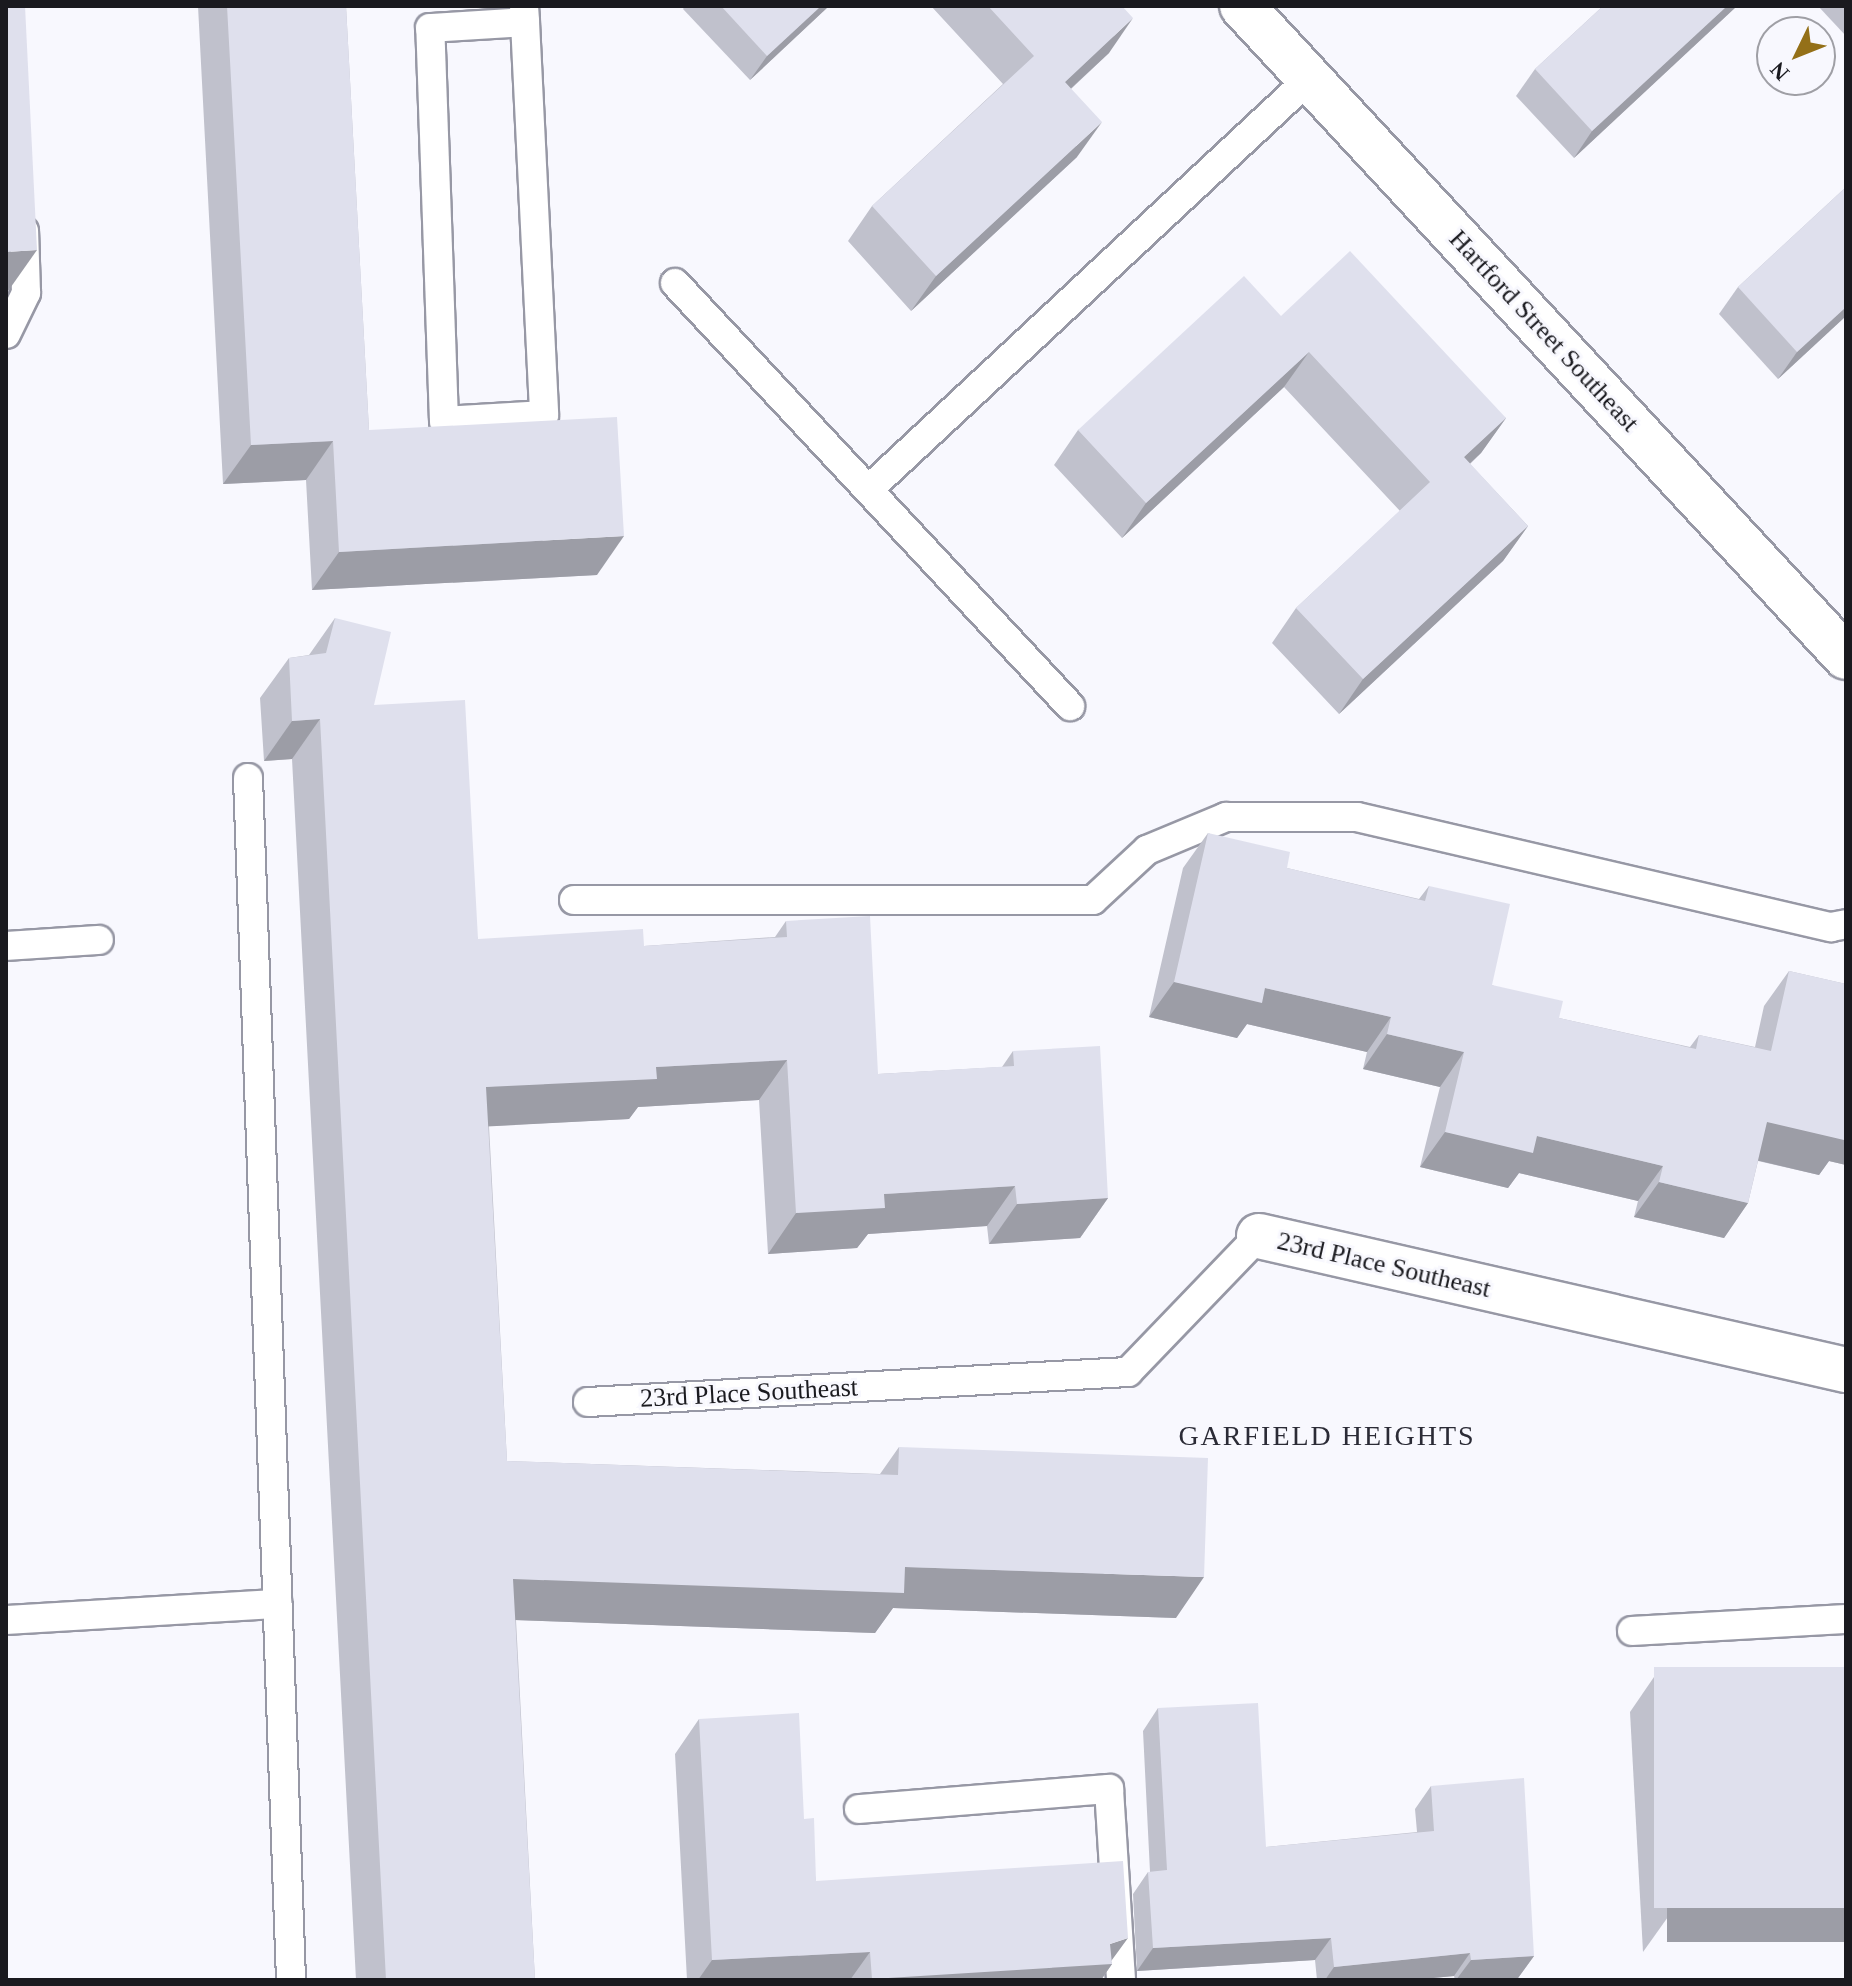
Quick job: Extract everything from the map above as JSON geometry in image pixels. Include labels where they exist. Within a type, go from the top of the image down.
[{"type":"street","name":"Hartford Street Southeast","points":[[1242,6],[1846,657]]},
{"type":"street","name":"23rd Place Southeast","points":[[1259,1236],[1846,1370]]},
{"type":"lane","points":[[524,14],[544,415],[444,421],[430,28],[524,14]]},
{"type":"lane","points":[[868,490],[1310,78]]},
{"type":"lane","points":[[6,334],[26,293],[23,197]]},
{"type":"lane","points":[[675,283],[1070,706]]},
{"type":"lane","points":[[248,778],[291,1980]]},
{"type":"lane","points":[[574,900],[1093,900],[1147,850],[1226,817],[1357,817],[1831,927],[1846,924]]},
{"type":"lane","points":[[6,946],[99,940]]},
{"type":"lane","name":"23rd Place Southeast","points":[[588,1402],[1128,1372],[1259,1236]]},
{"type":"lane","points":[[6,1620],[278,1604]]},
{"type":"lane","points":[[1632,1631],[1846,1619]]},
{"type":"lane","points":[[859,1809],[1109,1789],[1121,1980]]},
{"type":"building","points":[[6,6],[25,6],[37,250],[6,252]]},
{"type":"building","points":[[227,6],[346,6],[369,430],[617,417],[624,536],[339,552],[333,441],[251,445]]},
{"type":"building","points":[[721,6],[821,6],[767,56]]},
{"type":"building","points":[[988,6],[1122,6],[1133,18],[1065,82],[1102,122],[936,276],[872,206],[1034,56]]},
{"type":"building","points":[[1603,6],[1727,6],[1592,131],[1535,69]]},
{"type":"building","points":[[1846,187],[1846,307],[1797,352],[1738,287]]},
{"type":"building","points":[[1350,251],[1506,418],[1464,457],[1528,526],[1363,679],[1296,608],[1430,482],[1309,352],[1146,503],[1078,430],[1244,276],[1281,316]]},
{"type":"building","points":[[335,618],[391,632],[374,705],[465,700],[478,939],[643,929],[644,946],[787,937],[786,921],[870,916],[878,1074],[1014,1066],[1013,1051],[1100,1046],[1108,1198],[1017,1204],[1015,1186],[884,1194],[885,1208],[796,1213],[787,1060],[656,1067],[657,1079],[486,1087],[507,1461],[898,1475],[899,1447],[1208,1458],[1204,1577],[905,1567],[904,1593],[513,1579],[535,1980],[386,1980],[320,719],[292,721],[289,658],[326,653]]},
{"type":"building","points":[[1208,833],[1290,852],[1287,868],[1425,901],[1429,886],[1510,904],[1492,985],[1563,1001],[1559,1018],[1696,1049],[1699,1035],[1771,1051],[1789,971],[1846,984],[1844,1140],[1767,1122],[1748,1203],[1659,1182],[1663,1166],[1537,1136],[1533,1153],[1445,1132],[1464,1052],[1387,1034],[1391,1017],[1265,988],[1262,1003],[1174,982]]},
{"type":"building","points":[[1654,1667],[1846,1667],[1846,1908],[1654,1908]]},
{"type":"building","points":[[1258,1703],[1266,1847],[1434,1831],[1431,1786],[1524,1778],[1534,1956],[1471,1960],[1470,1953],[1334,1967],[1331,1938],[1153,1948],[1148,1872],[1167,1870],[1158,1708]]},
{"type":"building","points":[[799,1713],[804,1819],[814,1818],[816,1881],[1123,1861],[1128,1938],[1110,1944],[1112,1964],[872,1979],[870,1952],[712,1960],[699,1719]]},
{"type":"district","name":"GARFIELD HEIGHTS","points":[[1327,1436]]}]
